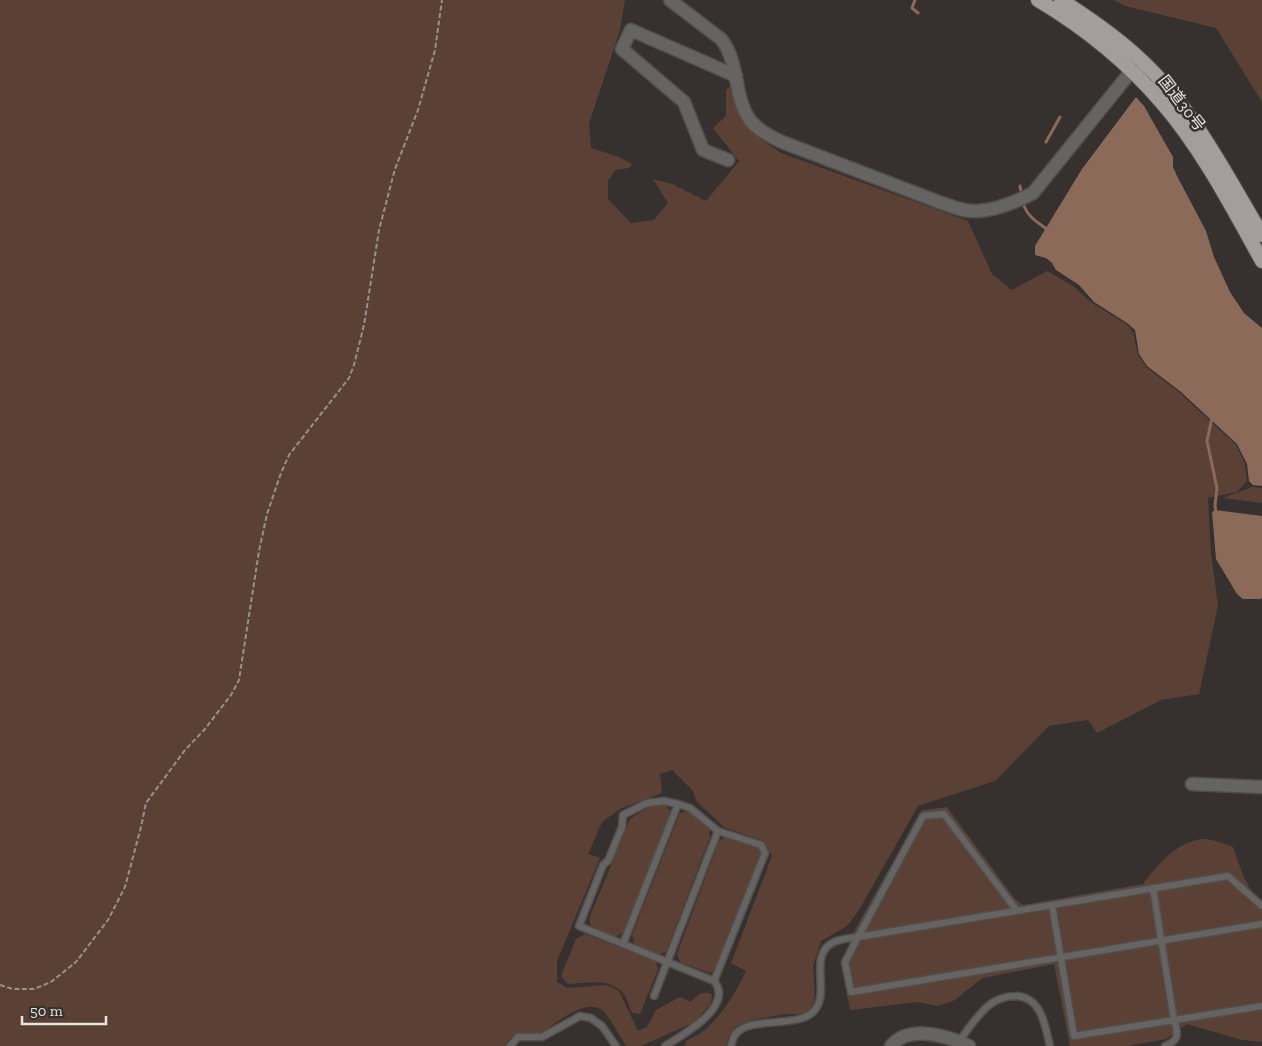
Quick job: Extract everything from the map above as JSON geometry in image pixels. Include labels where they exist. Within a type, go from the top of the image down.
[{"type":"highway","name":"国道30号","points":[[1038,0],[1106,47],[1136,65],[1204,162],[1262,261]]},
{"type":"highway","name":"国道30号","points":[[1062,0],[1092,20],[1136,65],[1174,97],[1215,156],[1262,235]]},
{"type":"street","points":[[670,0],[721,39],[727,47],[732,56],[744,108],[750,120],[770,136],[939,202],[965,210],[977,211],[1010,204],[1038,187],[1136,65]]},
{"type":"street","points":[[728,160],[703,150],[684,102],[622,49],[631,30],[736,76]]},
{"type":"street","points":[[1192,784],[1262,787]]},
{"type":"street","points":[[891,1046],[907,1035],[925,1034],[964,1044]]},
{"type":"lane","points":[[665,1046],[701,1022],[718,1001],[720,994],[718,985],[714,981],[579,926],[603,865],[608,861],[618,836],[623,815],[647,803],[664,801],[690,808],[718,831],[761,845],[765,853],[714,981]]},
{"type":"lane","points":[[623,944],[678,804]]},
{"type":"lane","points":[[1017,911],[944,814],[923,816],[845,962],[851,992],[1262,924]]},
{"type":"lane","points":[[654,996],[718,831]]},
{"type":"lane","points":[[731,1046],[735,1035],[745,1028],[766,1023],[800,1019],[814,1012],[820,1001],[820,963],[824,952],[831,944],[858,937],[1228,876],[1262,906]]},
{"type":"lane","points":[[1153,888],[1174,1020],[1178,1030],[1173,1042],[1165,1046]]},
{"type":"lane","points":[[1052,905],[1074,1036],[1262,1006]]},
{"type":"lane","points":[[964,1044],[988,1006],[998,998],[1011,996],[1024,997],[1034,1003],[1042,1015],[1050,1046]]},
{"type":"lane","points":[[510,1046],[518,1037],[542,1037],[580,1016],[591,1018],[602,1026],[616,1046]]},
{"type":"path","points":[[0,985],[13,989],[34,989],[51,982],[76,962],[108,920],[124,887],[146,802],[184,750],[206,729],[231,695],[239,680],[259,551],[267,514],[289,455],[349,378],[354,365],[364,325],[379,230],[395,169],[421,101],[435,50],[442,0]]},
{"type":"shaded area","points":[[0,0],[625,0],[620,30],[589,123],[591,148],[619,157],[632,164],[629,168],[615,170],[608,181],[608,199],[631,223],[654,220],[668,203],[653,179],[672,184],[706,201],[739,161],[713,128],[726,116],[726,90],[731,86],[737,110],[754,134],[781,153],[968,221],[992,274],[1012,290],[1047,271],[1073,286],[1092,303],[1126,324],[1133,332],[1138,355],[1146,367],[1180,393],[1236,445],[1245,464],[1247,481],[1237,492],[1208,498],[1211,553],[1218,606],[1199,694],[1161,700],[1097,733],[1088,720],[1049,726],[995,781],[918,806],[859,910],[847,926],[821,941],[813,966],[815,998],[811,1009],[800,1014],[787,1014],[752,1020],[735,1027],[728,1038],[726,1046],[685,1046],[686,1041],[704,1031],[724,1009],[746,971],[731,963],[772,856],[763,841],[724,827],[696,801],[693,791],[672,770],[660,774],[662,793],[620,809],[602,822],[588,854],[600,858],[557,961],[557,982],[567,988],[607,985],[619,991],[638,1031],[647,1027],[656,1010],[680,997],[691,1002],[700,994],[712,994],[711,1003],[695,1022],[641,1046],[626,1046],[605,1013],[598,1008],[590,1007],[572,1013],[540,1034],[520,1033],[515,1035],[511,1037],[505,1046],[0,1046]]},
{"type":"shaded area","points":[[1114,0],[1262,0],[1262,102],[1216,28],[1125,6]]},
{"type":"shaded area","points":[[1136,97],[1144,106],[1173,157],[1173,167],[1206,231],[1214,257],[1230,292],[1244,313],[1262,328],[1262,486],[1253,485],[1249,481],[1247,464],[1237,444],[1181,392],[1147,366],[1139,354],[1135,330],[1094,302],[1079,285],[1056,270],[1046,258],[1035,255],[1035,246],[1082,169]]},
{"type":"shaded area","points":[[1252,487],[1262,488],[1262,503],[1223,498]]},
{"type":"shaded area","points":[[1215,510],[1262,516],[1262,598],[1243,599],[1237,594],[1216,559],[1212,512]]},
{"type":"shaded area","points":[[665,804],[671,812],[624,932],[615,937],[592,928],[589,919],[630,819],[648,807]]},
{"type":"shaded area","points":[[947,807],[1015,899],[1023,905],[1143,884],[1170,854],[1187,843],[1196,840],[1206,839],[1233,847],[1247,884],[1256,896],[1262,900],[1262,1042],[1242,1040],[1187,1024],[1166,1039],[1128,1046],[1070,1046],[1054,964],[982,978],[955,1000],[938,1006],[917,1002],[850,1010],[841,964],[856,928],[922,810]]},
{"type":"shaded area","points":[[688,811],[709,829],[710,837],[666,952],[659,954],[634,944],[632,935],[680,813]]},
{"type":"shaded area","points":[[726,837],[759,848],[760,854],[715,970],[710,973],[680,962],[677,954],[719,841]]},
{"type":"shaded area","points":[[585,934],[656,962],[658,969],[640,1014],[632,1013],[622,992],[610,985],[596,982],[568,984],[561,976],[576,939]]},
{"type":"waterway","points":[[915,0],[912,8],[918,13]]},
{"type":"waterway","points":[[1046,142],[1060,117]]},
{"type":"waterway","points":[[1020,186],[1022,196]]},
{"type":"waterway","points":[[1023,202],[1029,215],[1048,230]]},
{"type":"waterway","points":[[1212,418],[1207,441],[1217,488],[1216,513]]}]
